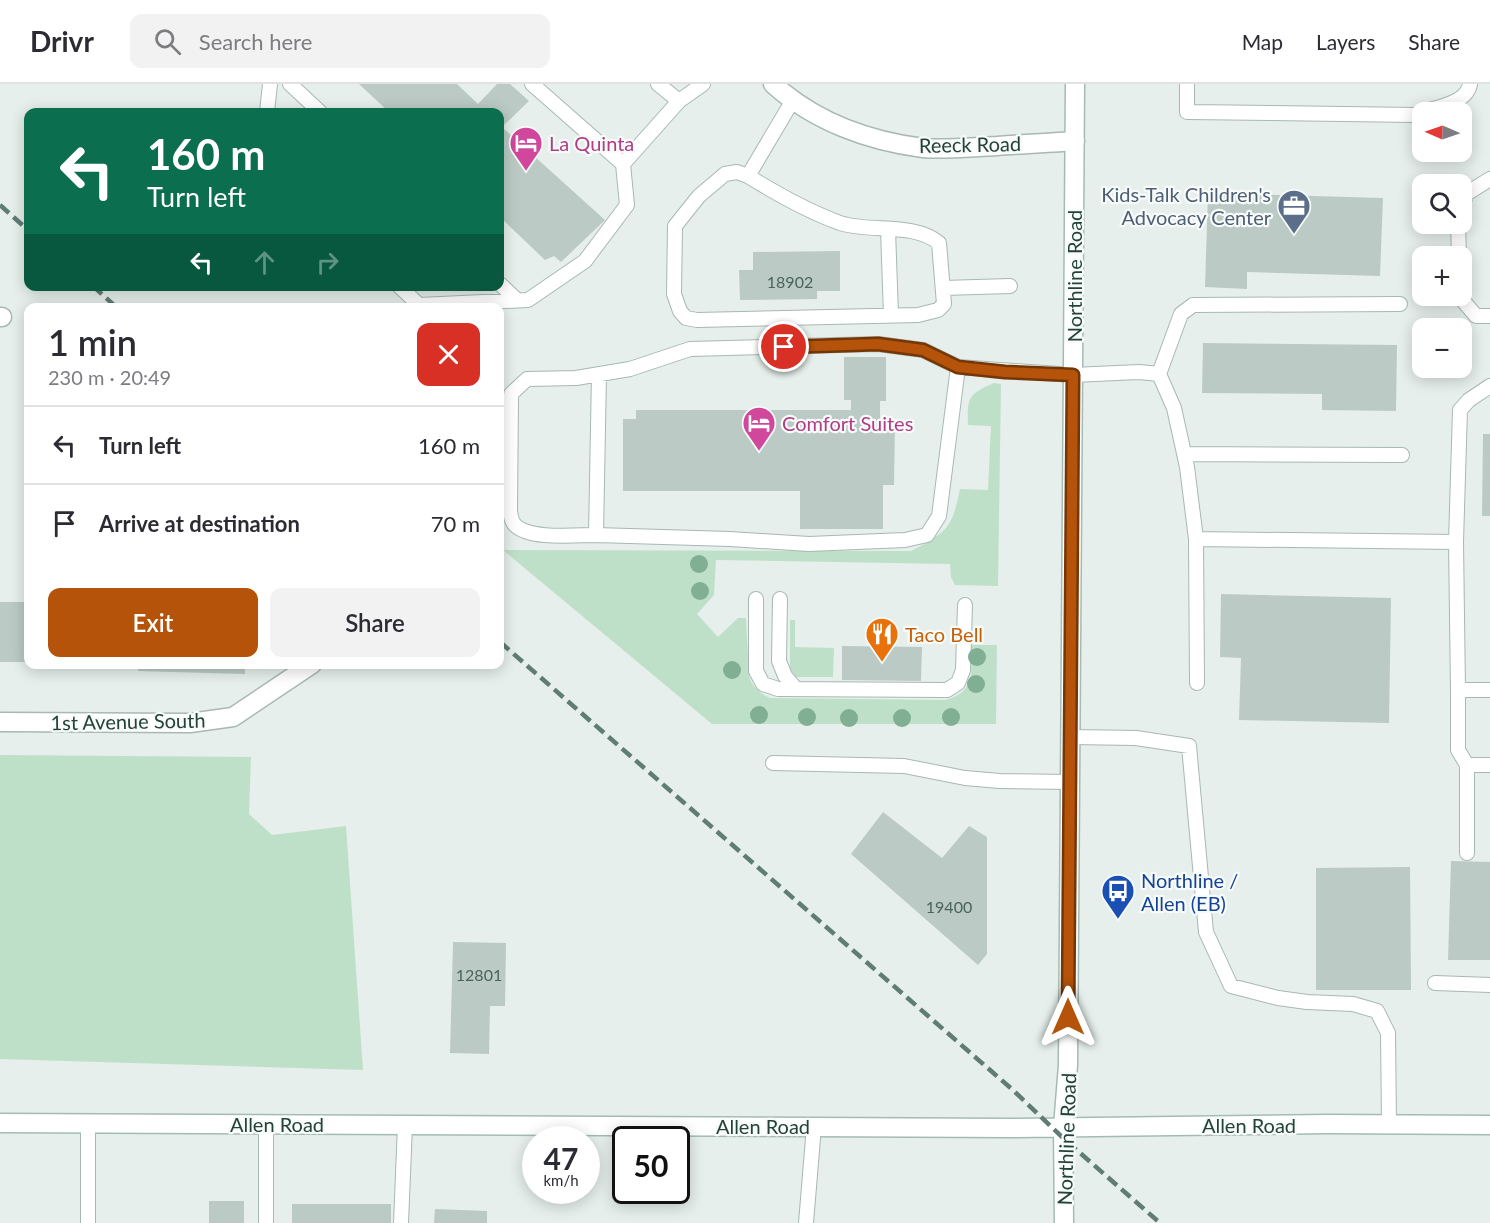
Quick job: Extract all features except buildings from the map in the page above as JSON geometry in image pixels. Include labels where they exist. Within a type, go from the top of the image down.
[{"type":"main road","name":"Reeck Road","points":[[773,84],[793,100],[826,120],[878,140],[923,148],[951,149],[1075,141]]},
{"type":"main road","name":"Northline Road","points":[[1064,1223],[1063,1127],[1068,1065],[1071,782],[1075,84]]},
{"type":"main road","name":"1st Avenue South","points":[[0,722],[190,723],[233,717],[305,669]]},
{"type":"main road","name":"Allen Road","points":[[0,1123],[1063,1127],[1490,1125]]},
{"type":"lane","points":[[267,108],[270,84]]},
{"type":"lane","points":[[290,84],[316,108]]},
{"type":"lane","points":[[458,303],[528,300],[585,261],[627,206],[623,164],[532,84]]},
{"type":"lane","points":[[658,84],[679,101]]},
{"type":"lane","points":[[623,164],[679,101],[703,84]]},
{"type":"lane","points":[[1187,84],[1187,112],[1412,115]]},
{"type":"lane","points":[[1455,102],[1469,89],[1470,84]]},
{"type":"lane","points":[[748,176],[793,100]]},
{"type":"lane","points":[[737,172],[748,176],[779,196],[842,224],[920,232],[932,236],[939,243],[944,304],[938,310],[918,315],[697,320],[686,318],[680,311],[674,294],[675,226],[699,196],[725,174],[737,172]]},
{"type":"lane","points":[[1472,190],[1490,179]]},
{"type":"lane","points":[[888,230],[891,315]]},
{"type":"lane","points":[[943,288],[1010,286]]},
{"type":"lane","points":[[504,288],[517,300]]},
{"type":"lane","points":[[404,291],[417,303]]},
{"type":"lane","points":[[1197,682],[1196,539],[1185,454],[1174,408],[1159,374],[1181,314],[1193,305],[1400,304]]},
{"type":"lane","points":[[1468,306],[1476,316],[1490,316]]},
{"type":"lane","points":[[958,367],[939,516],[927,535],[905,540],[809,544],[730,538],[540,534],[521,530],[512,523],[510,511],[511,394],[527,379],[576,378],[630,369],[690,349],[878,344],[923,350],[958,367],[1073,375],[1139,372],[1159,374]]},
{"type":"lane","points":[[596,535],[599,374]]},
{"type":"lane","points":[[1467,853],[1467,765],[1458,750],[1456,542],[1460,410],[1469,400],[1490,386]]},
{"type":"lane","points":[[1185,454],[1402,455]]},
{"type":"lane","points":[[1196,539],[1456,542]]},
{"type":"lane","points":[[756,599],[756,671],[763,684],[778,689],[947,690],[958,683],[963,670],[965,604]]},
{"type":"lane","points":[[780,599],[779,661],[784,676],[795,689]]},
{"type":"lane","points":[[1458,690],[1490,690]]},
{"type":"lane","points":[[1071,737],[1136,738],[1189,746],[1206,932],[1230,986],[1278,998],[1353,1004],[1377,1011],[1388,1033],[1389,1125]]},
{"type":"lane","points":[[773,763],[904,766],[965,778],[1071,782]]},
{"type":"lane","points":[[1467,765],[1490,765]]},
{"type":"lane","points":[[1435,983],[1490,985]]},
{"type":"lane","points":[[88,1123],[88,1223]]},
{"type":"lane","points":[[266,1124],[266,1223]]},
{"type":"lane","points":[[401,1223],[405,1125]]},
{"type":"lane","points":[[806,1223],[814,1126]]},
{"type":"green space","points":[[994,383],[1001,384],[998,586],[955,585],[951,577],[950,564],[716,560],[714,595],[697,614],[718,637],[738,618],[746,618],[749,676],[757,689],[770,698],[945,700],[962,692],[970,680],[971,645],[997,645],[996,724],[712,724],[504,551],[911,551],[933,539],[946,528],[954,513],[960,489],[988,490],[991,426],[968,425],[969,403],[979,390]]},
{"type":"green space","points":[[790,620],[795,620],[795,647],[834,648],[833,677],[796,677],[790,668]]},
{"type":"green space","points":[[0,755],[251,757],[249,814],[272,835],[346,826],[363,1070],[0,1059]]},
{"type":"railway","points":[[0,205],[24,226]]},
{"type":"railway","points":[[98,291],[112,303]]},
{"type":"railway","points":[[504,645],[1014,1091],[1063,1138],[1160,1223]]},
{"type":"place","name":"La Quinta","points":[[526,172]]},
{"type":"place","name":"Kids-Talk Children's Advocacy Center","points":[[1294,235]]},
{"type":"place","name":"Comfort Suites","points":[[759,452]]},
{"type":"place","name":"Taco Bell","points":[[882,663]]},
{"type":"place","name":"Northline / Allen (EB)","points":[[1118,920]]},
{"type":"route","points":[[784,347],[878,344],[923,350],[958,367],[1073,375],[1068,1017]]}]
